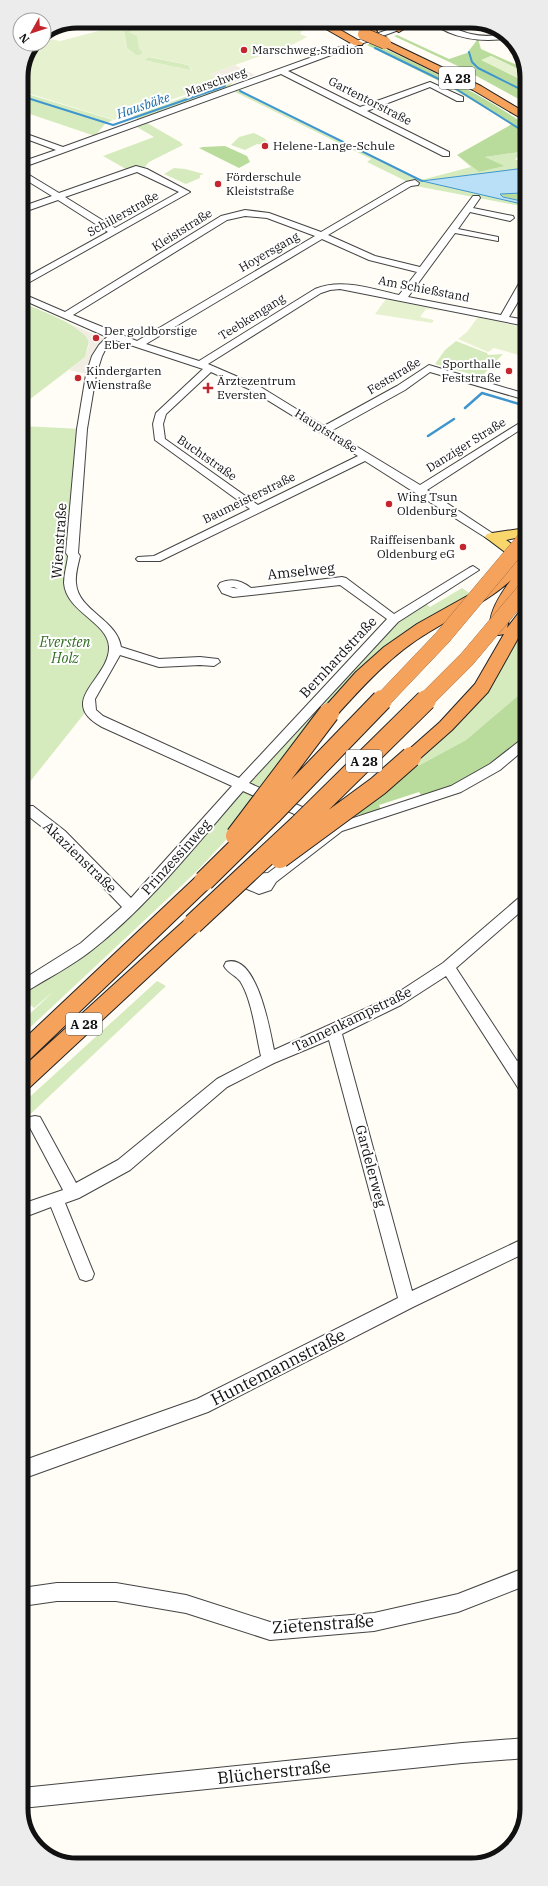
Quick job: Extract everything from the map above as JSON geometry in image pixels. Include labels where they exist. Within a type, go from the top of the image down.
[{"type":"highway","points":[[330,28],[358,43]]},
{"type":"highway","name":"A 28","points":[[355,28],[478,82],[520,106]]},
{"type":"highway","name":"A 28","points":[[364,28],[477,88],[520,114]]},
{"type":"highway","name":"A 28","points":[[28,1048],[130,953],[271,815],[442,638],[520,545]]},
{"type":"highway","points":[[204,881],[257,807],[329,713],[353,686],[390,651],[428,625],[491,590],[520,567]]},
{"type":"highway","points":[[498,662],[500,612],[520,573]]},
{"type":"highway","name":"A 28","points":[[28,1075],[299,825],[467,659],[520,596]]},
{"type":"highway","points":[[193,924],[233,898],[293,848],[378,786],[412,757],[470,701],[489,678],[520,621]]},
{"type":"main road","points":[[492,537],[520,534]]},
{"type":"main road","name":"Hauptstraße","points":[[492,537],[520,558]]},
{"type":"street","points":[[448,28],[468,37],[488,39],[499,37]]},
{"type":"street","name":"Marschweg","points":[[28,163],[282,70],[399,29]]},
{"type":"street","name":"Gartentorstraße","points":[[282,70],[446,154]]},
{"type":"street","points":[[361,110],[430,84],[460,99]]},
{"type":"street","points":[[28,137],[64,150]]},
{"type":"street","name":"Schillerstraße","points":[[28,280],[186,192],[144,171],[136,169],[58,196]]},
{"type":"street","points":[[28,177],[115,232]]},
{"type":"street","name":"Hoyersgang","points":[[136,345],[409,184],[415,183]]},
{"type":"street","points":[[28,207],[58,196]]},
{"type":"street","points":[[402,298],[476,198]]},
{"type":"street","points":[[468,209],[510,218]]},
{"type":"street","name":"Kleiststraße","points":[[65,316],[224,218],[242,213],[259,214],[289,222],[372,258],[422,270]]},
{"type":"street","points":[[452,230],[495,238]]},
{"type":"street","name":"Am Schießstand","points":[[318,291],[328,287],[340,286],[520,322]]},
{"type":"street","points":[[504,318],[520,290]]},
{"type":"street","name":"Teebkengang","points":[[205,367],[318,291]]},
{"type":"street","name":"Hauptstraße","points":[[28,299],[112,336],[205,367],[255,388],[325,430],[492,537]]},
{"type":"street","name":"Wienstraße","points":[[112,336],[99,351],[92,374],[82,429],[72,553],[74,556],[70,580],[72,592],[110,634],[113,639],[115,650]]},
{"type":"street","name":"Buchtstraße","points":[[205,367],[161,413],[158,424],[160,440],[257,508]]},
{"type":"street","name":"Feststraße","points":[[325,430],[400,388],[429,368],[520,395]]},
{"type":"street","name":"Danziger Straße","points":[[420,490],[520,426]]},
{"type":"street","name":"Baumeisterstraße","points":[[142,559],[156,558],[366,456]]},
{"type":"street","name":"Bernhardstraße","points":[[241,784],[394,619],[473,570]]},
{"type":"street","name":"Amselweg","points":[[248,592],[342,581],[394,619]]},
{"type":"street","points":[[214,662],[193,660],[156,663],[131,653],[115,650],[89,699],[88,705],[93,716],[106,724],[337,828]]},
{"type":"street","points":[[271,878],[337,828],[462,787],[495,767],[520,747]]},
{"type":"street","name":"Prinzessinweg","points":[[28,983],[86,947],[131,907],[160,877],[241,784]]},
{"type":"street","name":"Akazienstraße","points":[[28,809],[60,834],[131,907]]},
{"type":"street","name":"Tannenkampstraße","points":[[28,1209],[74,1193],[130,1161],[222,1083],[269,1058],[334,1031],[396,1001],[448,967],[520,905]]},
{"type":"street","points":[[231,966],[245,977],[255,1000],[269,1058]]},
{"type":"street","points":[[448,967],[520,1067]]},
{"type":"street","name":"Gardelerweg","points":[[334,1031],[407,1302]]},
{"type":"street","points":[[35,1122],[74,1193]]},
{"type":"street","points":[[56,1199],[86,1274]]},
{"type":"street","name":"Huntemannstraße","points":[[28,1468],[202,1406],[407,1302],[520,1247]]},
{"type":"street","name":"Zietenstraße","points":[[28,1596],[57,1592],[116,1592],[186,1604],[270,1631],[374,1622],[458,1603],[520,1579]]},
{"type":"street","name":"Blücherstraße","points":[[28,1797],[462,1753],[520,1749]]},
{"type":"green space","points":[[110,28],[136,28],[124,31],[127,48],[137,56],[143,53],[139,49],[137,36],[128,32],[140,28],[304,28],[300,34],[307,37],[294,44],[210,74],[224,81],[114,120],[28,93],[29,68],[35,52],[52,52],[52,40],[60,41]],"holes":[[[150,57],[188,65],[192,70],[143,60]]]},
{"type":"green space","points":[[136,28],[149,28],[137,36],[143,54],[137,56],[127,48],[124,31]]},
{"type":"green space","points":[[397,35],[449,59],[467,53],[478,39],[481,49],[518,66],[519,70],[491,56],[482,60],[520,79],[520,100],[460,67],[394,36]]},
{"type":"green space","points":[[372,43],[429,70],[467,89],[520,121],[520,152],[485,157],[505,166],[479,172],[457,155],[512,124],[443,83],[367,45]]},
{"type":"green space","points":[[491,56],[519,70],[520,79],[481,60]]},
{"type":"green space","points":[[149,57],[188,65],[192,71],[143,60]]},
{"type":"green space","points":[[228,81],[232,83],[230,86],[139,120],[133,116]]},
{"type":"green space","points":[[239,90],[416,179],[425,179],[471,167],[457,155],[479,172],[505,166],[485,157],[520,152],[520,157],[517,157],[515,160],[520,160],[520,206],[416,186],[367,162],[371,159],[235,92]]},
{"type":"green space","points":[[28,94],[113,120],[105,124],[95,136],[28,113]]},
{"type":"green space","points":[[147,123],[183,145],[149,162],[144,168],[133,167],[126,169],[103,156],[154,137],[137,127]]},
{"type":"green space","points":[[254,133],[264,138],[268,142],[263,145],[257,144],[245,150],[231,145],[239,137]]},
{"type":"green space","points":[[225,146],[247,156],[250,162],[239,168],[199,148]]},
{"type":"green space","points":[[174,168],[204,174],[200,175],[200,178],[186,184],[164,174]]},
{"type":"green space","points":[[503,193],[520,193],[520,201],[501,196]]},
{"type":"green space","points":[[386,299],[443,311],[426,309],[420,317],[434,320],[432,323],[375,314]]},
{"type":"green space","points":[[28,305],[70,324],[86,336],[89,342],[85,357],[28,401]]},
{"type":"green space","points":[[478,317],[520,327],[520,355],[494,348],[488,352],[458,339],[467,332]]},
{"type":"green space","points":[[456,341],[487,353],[488,355],[503,354],[481,377],[435,364],[445,350]]},
{"type":"green space","name":"Eversten Holz","points":[[28,426],[82,429],[70,585],[115,644],[84,714],[28,784]]},
{"type":"green space","points":[[462,588],[475,597],[390,651],[257,807],[195,873],[28,1029],[28,1015],[54,991],[34,1008],[28,1003],[28,983],[86,947],[368,647],[422,601],[430,607]]},
{"type":"green space","points":[[520,630],[520,694],[466,740],[407,772],[444,737],[473,706]]},
{"type":"green space","points":[[520,694],[520,743],[481,773],[465,783],[422,797],[419,792],[379,805],[381,810],[349,817],[407,772],[466,740]]},
{"type":"green space","points":[[157,981],[166,986],[28,1116],[28,1099]]},
{"type":"shaded area","points":[[235,65],[255,75],[232,83],[226,82],[210,74]]},
{"type":"shaded area","points":[[70,324],[108,340],[91,375],[69,370],[85,357],[89,345],[87,337]]},
{"type":"water","points":[[520,169],[520,193],[500,194],[503,197],[520,201],[520,204],[422,181]]},
{"type":"waterway","points":[[375,48],[445,82],[520,129]]},
{"type":"waterway","points":[[469,52],[472,62],[478,68],[520,89]]},
{"type":"waterway","name":"Hausbäke","points":[[28,98],[113,125],[225,86]]},
{"type":"waterway","name":"Hausbäke","points":[[240,91],[422,181]]},
{"type":"waterway","points":[[465,408],[482,393],[520,404]]},
{"type":"waterway","points":[[428,436],[454,419]]},
{"type":"place","name":"Marschweg-Stadion","points":[[244,50]]},
{"type":"place","name":"Helene-Lange-Schule","points":[[265,146]]},
{"type":"place","name":"Förderschule Kleiststraße","points":[[218,184]]},
{"type":"place","name":"Der goldborstige Eber","points":[[96,338]]},
{"type":"place","name":"Sporthalle Feststraße","points":[[509,371]]},
{"type":"place","name":"Kindergarten Wienstraße","points":[[78,378]]},
{"type":"place","name":"Ärztezentrum Eversten","points":[[208,388]]},
{"type":"place","name":"Wing Tsun Oldenburg","points":[[389,504]]},
{"type":"place","name":"Raiffeisenbank Oldenburg eG","points":[[463,547]]}]
